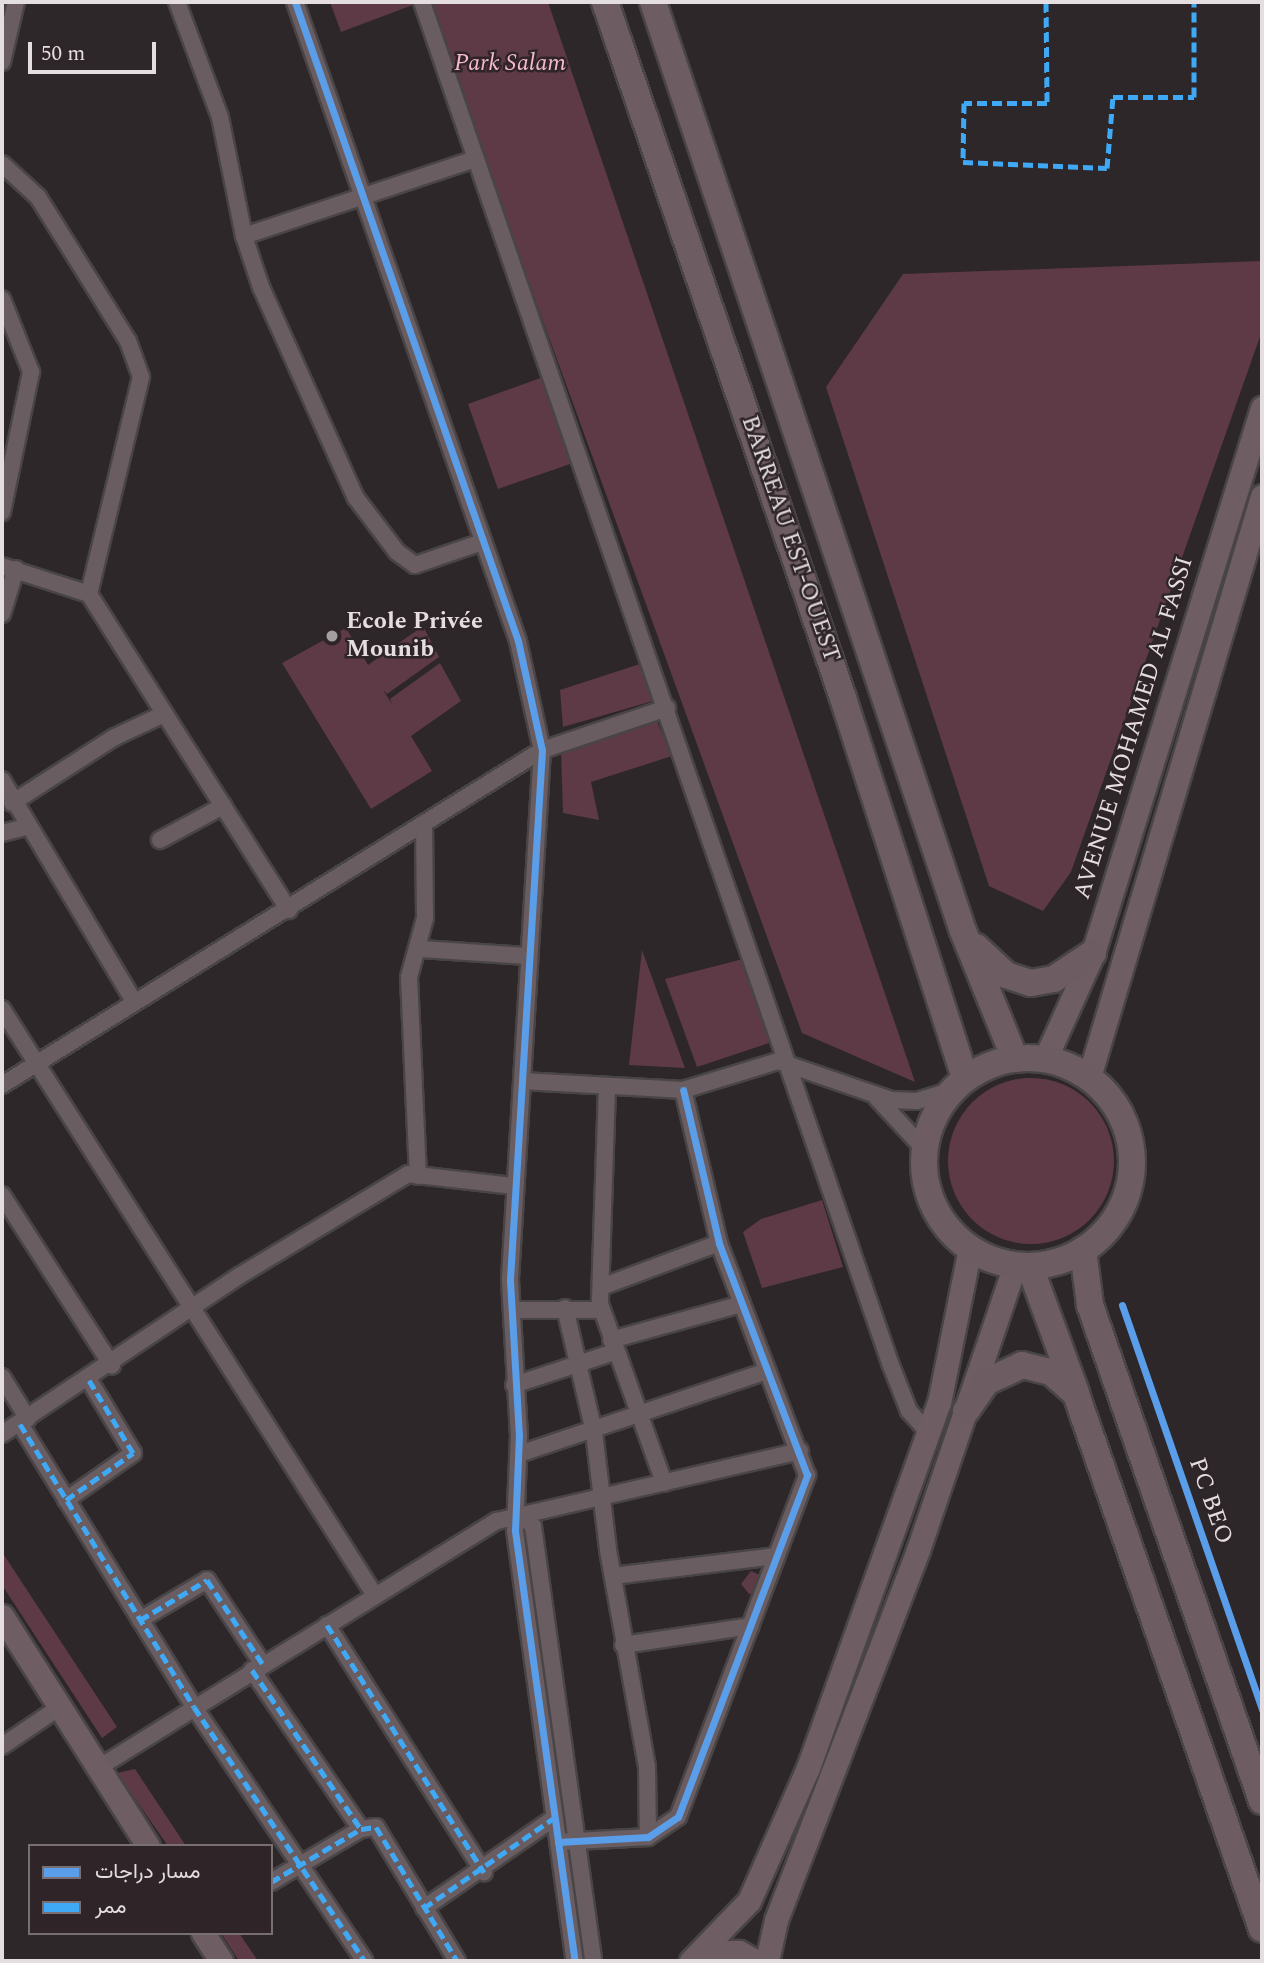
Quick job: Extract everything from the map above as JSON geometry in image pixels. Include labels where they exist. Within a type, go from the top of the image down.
[{"type":"main road","name":"BARREAU EST-OUEST","points":[[605,2],[839,685],[959,1084]]},
{"type":"main road","name":"BARREAU EST-OUEST","points":[[653,2],[963,931],[1015,1059]]},
{"type":"main road","points":[[963,931],[999,970],[1025,983],[1054,979],[1093,953]]},
{"type":"main road","points":[[1015,1059],[1045,1059],[1089,1077],[1124,1122],[1131,1167],[1119,1210],[1083,1250],[1022,1266],[970,1248],[937,1212],[925,1150],[934,1117],[959,1084],[1015,1059]]},
{"type":"main road","points":[[1083,1250],[1090,1304],[1262,1801]]},
{"type":"main road","points":[[1022,1266],[1076,1394],[1262,1929]]},
{"type":"main road","points":[[966,1410],[986,1382],[1022,1365],[1051,1372],[1076,1394]]},
{"type":"street","points":[[2,62],[16,2]]},
{"type":"street","points":[[177,2],[219,117],[243,236],[310,403],[375,528],[415,565],[482,542]]},
{"type":"street","points":[[295,2],[518,641],[542,750],[514,1186],[512,1310],[519,1454],[519,1513],[515,1531],[554,1818],[585,1961]]},
{"type":"street","points":[[422,2],[667,708],[890,1363],[909,1411],[926,1430]]},
{"type":"street","points":[[243,236],[365,199],[476,159]]},
{"type":"street","points":[[2,164],[38,197],[128,341],[141,377],[89,594]]},
{"type":"street","points":[[2,299],[31,372],[8,454],[2,512]]},
{"type":"street","name":"AVENUE MOHAMED AL FASSI","points":[[1045,1059],[1093,953],[1262,408]]},
{"type":"street","points":[[1089,1077],[1262,496]]},
{"type":"street","points":[[2,614],[9,568],[89,594],[289,911]]},
{"type":"street","points":[[2,1085],[134,1001],[289,911],[542,750],[667,708]]},
{"type":"street","points":[[12,803],[115,737],[164,714]]},
{"type":"street","points":[[2,780],[26,827],[134,1001]]},
{"type":"street","points":[[160,840],[223,806]]},
{"type":"street","points":[[418,1176],[409,976],[421,949],[428,886],[424,824]]},
{"type":"street","points":[[2,833],[26,827]]},
{"type":"street","points":[[421,949],[527,956]]},
{"type":"street","points":[[2,1009],[192,1312],[374,1594]]},
{"type":"street","points":[[522,1081],[607,1088],[683,1090],[758,1065],[786,1064],[813,1068],[875,1096],[918,1101],[959,1084]]},
{"type":"street","points":[[607,1088],[601,1310],[636,1416],[664,1483]]},
{"type":"street","points":[[558,1842],[580,1838],[648,1838],[678,1817],[807,1475],[719,1243],[683,1090]]},
{"type":"street","points":[[875,1096],[925,1150]]},
{"type":"street","points":[[2,1434],[112,1366],[392,1182],[418,1176],[514,1186]]},
{"type":"street","points":[[2,1195],[112,1366]]},
{"type":"street","points":[[601,1287],[719,1243]]},
{"type":"street","points":[[694,1959],[749,1901],[799,1791],[954,1348],[970,1248]]},
{"type":"street","points":[[767,1961],[776,1920],[1022,1266]]},
{"type":"street","points":[[514,1385],[577,1364],[613,1346],[742,1304]]},
{"type":"street","points":[[565,1308],[594,1432],[623,1645],[647,1766],[648,1838]]},
{"type":"street","points":[[512,1310],[601,1310]]},
{"type":"street","points":[[519,1454],[594,1432],[767,1371]]},
{"type":"street","points":[[2,1377],[66,1500],[194,1707],[303,1862],[365,1961]]},
{"type":"street","points":[[66,1500],[133,1453],[89,1380]]},
{"type":"street","points":[[98,1768],[374,1594],[519,1513],[602,1497],[800,1451]]},
{"type":"street","points":[[519,1513],[533,1525],[580,1838],[585,1961]]},
{"type":"street","points":[[613,1576],[777,1556]]},
{"type":"street","points":[[140,1620],[206,1580],[257,1667],[361,1829]]},
{"type":"street","points":[[2,1616],[147,1844]]},
{"type":"street","points":[[327,1625],[484,1872]]},
{"type":"street","points":[[623,1645],[751,1626]]},
{"type":"street","points":[[2,1746],[60,1707]]},
{"type":"street","points":[[424,1908],[484,1872],[554,1818]]},
{"type":"street","points":[[273,1881],[361,1829],[376,1827],[457,1961]]},
{"type":"street","points":[[204,1935],[221,1961]]},
{"type":"street","points":[[694,1959],[739,1952],[755,1961]]},
{"type":"green space","points":[[330,2],[418,2],[418,3],[341,32]]},
{"type":"green space","name":"Park Salam","points":[[427,2],[548,2],[915,1082],[802,1033]]},
{"type":"green space","points":[[1262,261],[1262,331],[1071,872],[1043,911],[989,886],[826,387],[903,274]]},
{"type":"green space","points":[[546,376],[576,462],[498,489],[468,404]]},
{"type":"green space","points":[[423,626],[439,657],[387,694],[383,690],[392,704],[390,699],[440,663],[461,701],[411,736],[432,771],[371,809],[282,663],[346,628],[368,665]]},
{"type":"green space","points":[[649,661],[663,698],[563,727],[560,690]]},
{"type":"green space","points":[[657,721],[672,756],[591,782],[599,820],[563,813],[561,752]]},
{"type":"green space","points":[[642,950],[685,1068],[629,1065]]},
{"type":"green space","points":[[747,958],[772,1042],[697,1067],[665,979]]},
{"type":"green space","points":[[1031,1078],[1063,1084],[1090,1102],[1108,1129],[1114,1161],[1108,1193],[1090,1220],[1063,1238],[1031,1244],[999,1238],[972,1220],[954,1193],[948,1161],[954,1129],[972,1102],[999,1084]]},
{"type":"green space","points":[[822,1200],[843,1267],[762,1288],[743,1232],[761,1219]]},
{"type":"green space","points":[[2,1552],[117,1727],[102,1738],[2,1585]]},
{"type":"green space","points":[[751,1571],[762,1576],[758,1593],[749,1594],[741,1584]]},
{"type":"green space","points":[[135,1769],[185,1844],[167,1844],[117,1773]]},
{"type":"green space","points":[[222,1935],[240,1935],[258,1961],[239,1961]]},
{"type":"marked path","points":[[1046,2],[1047,103],[964,103],[963,162],[1107,168],[1113,97],[1194,97],[1194,2]]},
{"type":"marked path","points":[[66,1500],[133,1453],[89,1380]]},
{"type":"marked path","points":[[20,1424],[194,1707],[365,1961]]},
{"type":"marked path","points":[[140,1620],[207,1580],[262,1663]]},
{"type":"marked path","points":[[327,1625],[484,1872]]},
{"type":"marked path","points":[[252,1670],[361,1829]]},
{"type":"marked path","points":[[424,1908],[554,1818]]},
{"type":"marked path","points":[[273,1881],[361,1829],[376,1827],[457,1961]]},
{"type":"cycle path","points":[[295,2],[518,641],[542,750],[510,1280],[519,1435],[515,1531],[575,1961]]},
{"type":"cycle path","points":[[558,1842],[648,1837],[678,1817],[807,1475],[719,1243],[683,1090]]},
{"type":"cycle path","name":"PC BEO","points":[[1122,1305],[1262,1710]]},
{"type":"place","name":"Ecole Privée Mounib","points":[[332,636]]}]
